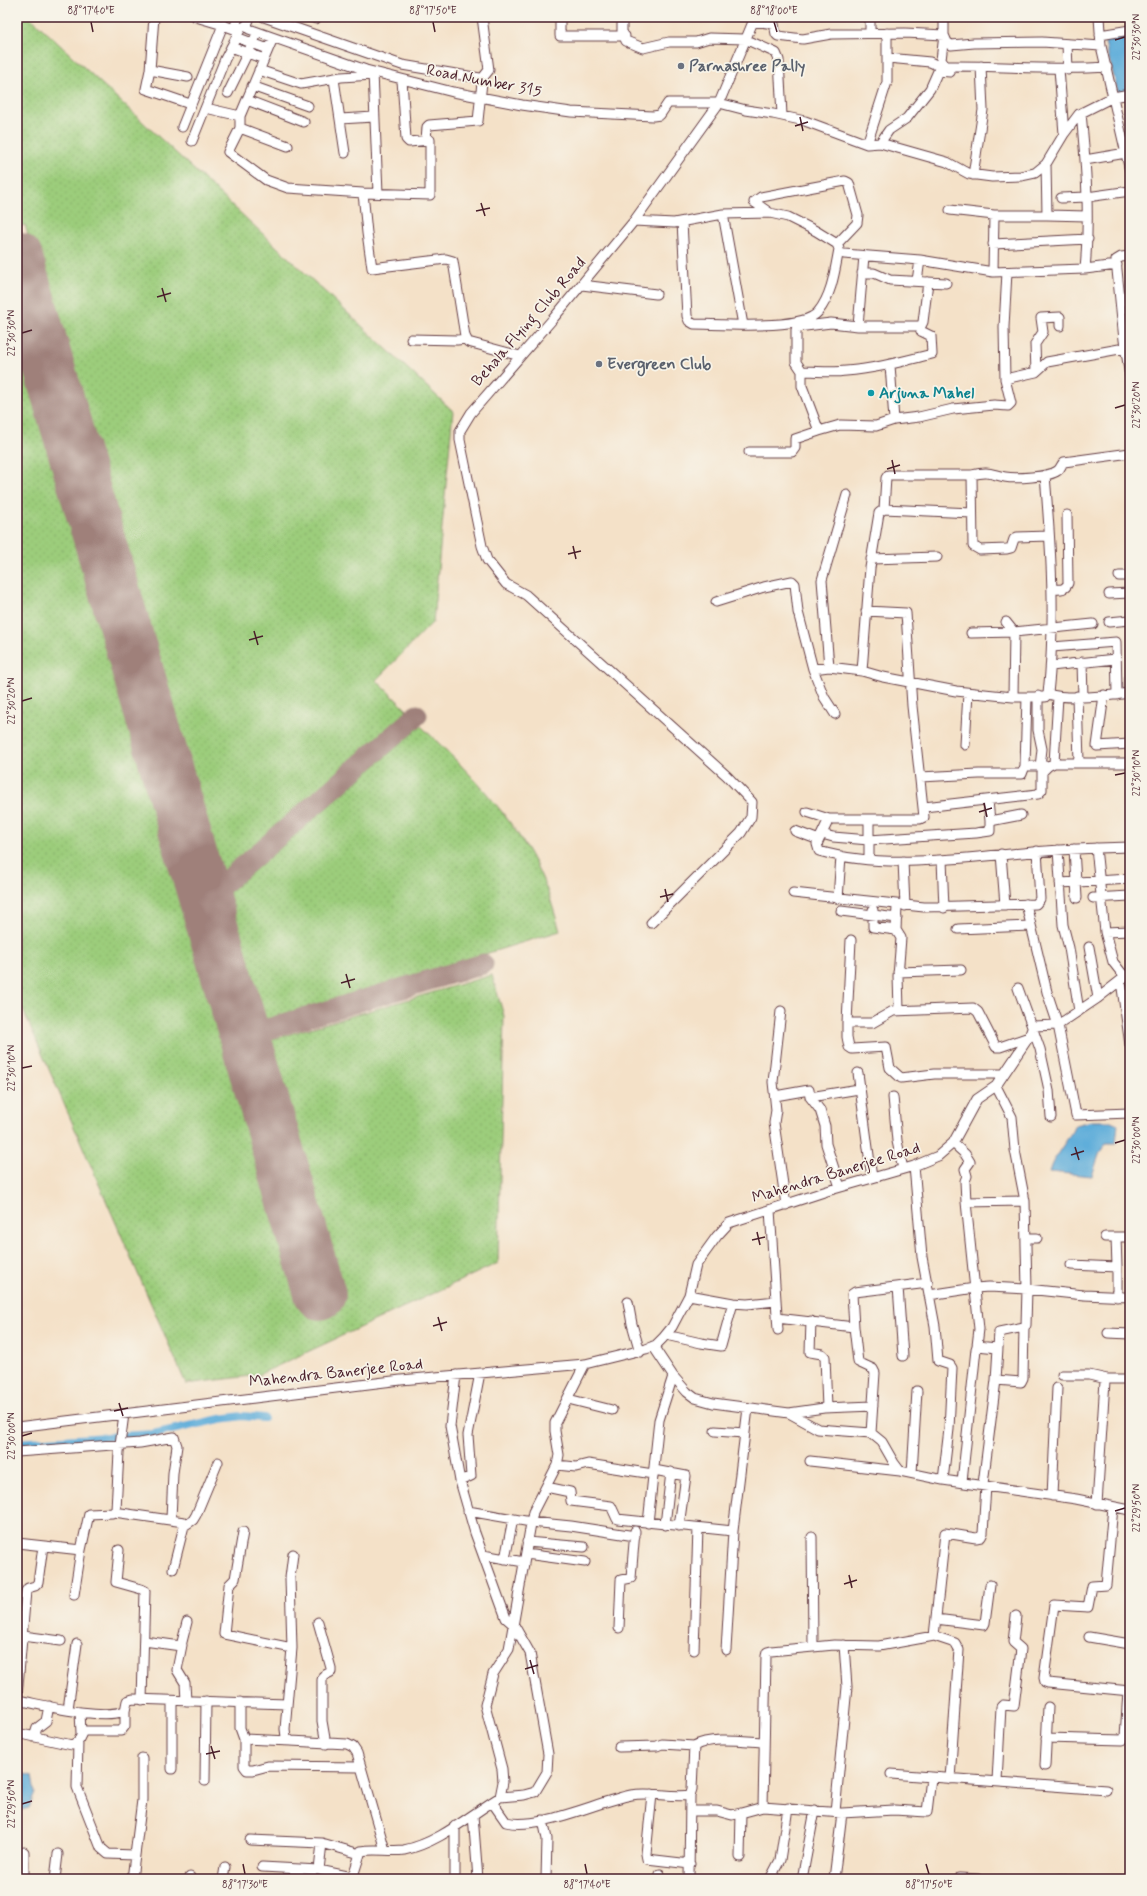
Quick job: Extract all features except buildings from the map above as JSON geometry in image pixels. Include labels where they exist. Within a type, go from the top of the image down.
[{"type":"street","points":[[154,17],[150,70],[146,89],[187,103]]},
{"type":"street","points":[[196,17],[210,20],[234,29],[238,17]]},
{"type":"street","points":[[264,17],[402,65],[478,77],[481,81]]},
{"type":"street","points":[[273,38],[240,116],[240,128],[228,153],[266,180],[288,188],[363,193],[430,195],[425,140],[427,127],[429,125],[478,121],[481,81],[489,70],[482,17]]},
{"type":"street","points":[[560,17],[560,36],[625,36]]},
{"type":"street","points":[[622,17],[622,31],[626,41],[643,48],[669,42],[696,42],[709,38],[745,39],[778,56],[782,116]]},
{"type":"street","points":[[870,17],[870,33]]},
{"type":"street","points":[[944,17],[944,35],[941,60],[950,72]]},
{"type":"street","points":[[1099,17],[1102,46],[1130,169]]},
{"type":"street","points":[[754,19],[774,24],[776,34],[778,36],[803,39],[831,34],[887,33],[944,35]]},
{"type":"street","name":"Behala Flying Club Road","points":[[650,923],[741,833],[751,817],[752,802],[727,776],[526,595],[506,584],[487,560],[482,546],[460,440],[460,431],[470,413],[582,285],[634,221],[719,103],[754,19]]},
{"type":"street","points":[[192,141],[240,28],[249,22]]},
{"type":"street","name":"Road Number 315","points":[[249,22],[249,29],[373,73],[480,96],[571,112],[653,116],[660,115],[668,103],[719,103]]},
{"type":"street","points":[[182,127],[223,25]]},
{"type":"street","points":[[1100,35],[1130,30]]},
{"type":"street","points":[[228,93],[258,32]]},
{"type":"street","points":[[867,144],[887,82],[887,33]]},
{"type":"street","points":[[944,35],[947,42],[951,45],[974,43],[1042,42],[1102,46]]},
{"type":"street","points":[[236,37],[268,49]]},
{"type":"street","points":[[1064,134],[1064,69],[1067,44]]},
{"type":"street","points":[[231,47],[264,59]]},
{"type":"street","points":[[888,58],[930,62],[950,72]]},
{"type":"street","points":[[950,72],[945,66],[1064,69],[1107,67]]},
{"type":"street","points":[[973,175],[983,110],[981,66]]},
{"type":"street","points":[[150,70],[188,77]]},
{"type":"street","points":[[259,70],[301,84],[373,73],[378,193]]},
{"type":"street","points":[[880,143],[889,130],[907,118],[930,90],[938,71],[950,72]]},
{"type":"street","points":[[334,78],[345,153]]},
{"type":"street","points":[[402,80],[406,139],[409,142],[425,140]]},
{"type":"street","points":[[252,86],[308,106]]},
{"type":"street","points":[[719,103],[746,110],[804,121],[867,144],[880,143],[947,162],[973,175],[992,177],[1026,176],[1035,173],[1046,164],[1064,134],[1081,113],[1113,97],[1130,94]]},
{"type":"street","points":[[247,100],[304,122]]},
{"type":"street","points":[[210,108],[240,116]]},
{"type":"street","points":[[1081,113],[1087,197],[1088,239],[1085,269]]},
{"type":"street","points":[[340,119],[374,117]]},
{"type":"street","points":[[240,128],[288,146]]},
{"type":"street","points":[[1085,160],[1126,153]]},
{"type":"street","points":[[1046,164],[1047,215]]},
{"type":"street","points":[[770,213],[754,202],[761,197],[845,181],[849,183],[858,215],[857,223],[837,244]]},
{"type":"street","points":[[1061,198],[1087,197],[1130,191]]},
{"type":"street","points":[[363,193],[366,233],[372,268],[446,259],[452,261],[466,339],[468,342],[520,356]]},
{"type":"street","points":[[950,210],[994,215],[1087,216]]},
{"type":"street","points":[[634,221],[665,223],[682,222],[723,214],[770,213],[788,217],[816,231],[837,244],[839,249],[833,283],[818,312],[809,319],[789,324],[694,324],[689,321],[682,222]]},
{"type":"street","points":[[723,214],[743,324]]},
{"type":"street","points":[[993,272],[994,215]]},
{"type":"street","points":[[993,244],[1088,239]]},
{"type":"street","points":[[844,254],[920,260],[993,272],[1085,269],[1117,265]]},
{"type":"street","points":[[858,326],[864,256]]},
{"type":"street","points":[[1130,256],[1118,257],[1116,260],[1130,376]]},
{"type":"street","points":[[917,281],[920,260]]},
{"type":"street","points":[[749,452],[792,452],[795,448],[795,439],[840,425],[876,426],[894,420],[919,417],[953,409],[994,405],[1008,406],[1012,400],[1005,379],[1004,328],[1007,272]]},
{"type":"street","points":[[862,273],[874,273],[890,280],[946,284]]},
{"type":"street","points":[[819,431],[802,386],[802,371],[796,362],[795,335],[797,327],[831,323],[858,326],[919,326],[923,322],[928,282]]},
{"type":"street","points":[[582,285],[656,294]]},
{"type":"street","points":[[1036,372],[1035,344],[1043,332],[1041,318],[1060,317],[1060,326]]},
{"type":"street","points":[[802,371],[846,371],[890,365],[932,354],[931,336],[921,331],[919,326]]},
{"type":"street","points":[[411,338],[466,339]]},
{"type":"street","points":[[1005,379],[1036,372],[1047,362],[1126,342]]},
{"type":"street","points":[[890,365],[894,420]]},
{"type":"street","points":[[884,509],[886,478],[888,475],[972,475],[984,472],[1006,477],[1045,475],[1058,471],[1064,462],[1130,453]]},
{"type":"street","points":[[972,475],[973,546],[980,550],[1007,549],[1011,548],[1014,539],[1017,537],[1048,536]]},
{"type":"street","points":[[1045,475],[1053,627],[1048,694]]},
{"type":"street","points":[[829,667],[822,580],[847,495]]},
{"type":"street","points":[[862,671],[871,558],[879,513],[884,509],[972,514]]},
{"type":"street","points":[[1052,589],[1063,589],[1068,583],[1067,515]]},
{"type":"street","points":[[871,558],[937,557]]},
{"type":"street","points":[[1119,576],[1130,576]]},
{"type":"street","points":[[716,602],[764,587],[792,581],[795,584],[798,612],[813,669],[824,697],[836,714]]},
{"type":"street","points":[[1109,594],[1130,593]]},
{"type":"street","points":[[807,812],[829,819],[923,819],[924,808],[912,706],[912,681],[908,658],[906,613],[866,611]]},
{"type":"street","points":[[1109,622],[1130,620]]},
{"type":"street","points":[[1006,622],[1014,632],[1013,697]]},
{"type":"street","points":[[970,633],[1014,632],[1093,624]]},
{"type":"street","points":[[1052,646],[1116,642],[1115,659],[1117,695]]},
{"type":"street","points":[[1051,666],[1115,659]]},
{"type":"street","points":[[1079,762],[1082,662]]},
{"type":"street","points":[[813,669],[829,667],[862,671],[883,677],[912,681],[968,693],[1013,697],[1045,697],[1048,694],[1058,697],[1117,695],[1130,693]]},
{"type":"street","points":[[965,745],[968,693]]},
{"type":"street","points":[[1104,695],[1097,746],[1130,744]]},
{"type":"street","points":[[1038,696],[1038,730],[1047,765]]},
{"type":"street","points":[[920,777],[978,774],[1019,775],[1024,772],[1027,697]]},
{"type":"street","points":[[924,808],[1038,794],[1042,790],[1042,772],[1047,765],[1058,697]]},
{"type":"street","points":[[1025,766],[1079,762],[1130,763]]},
{"type":"street","points":[[795,831],[820,837],[869,840],[987,832],[991,829],[988,801]]},
{"type":"street","points":[[990,821],[1021,815]]},
{"type":"street","points":[[829,819],[816,846],[819,851],[869,860],[942,860],[1037,851],[1130,847]]},
{"type":"street","points":[[869,820],[869,860]]},
{"type":"street","points":[[1096,848],[1101,880],[1098,898],[1105,932],[1113,962],[1125,977],[1130,1045]]},
{"type":"street","points":[[1074,849],[1077,898]]},
{"type":"street","points":[[1058,850],[1062,925],[1069,948],[1079,1011]]},
{"type":"street","points":[[793,893],[901,906],[944,908],[1036,904],[1040,899],[1037,851]]},
{"type":"street","points":[[1001,854],[1005,905]]},
{"type":"street","points":[[838,899],[841,856]]},
{"type":"street","points":[[942,860],[944,908]]},
{"type":"street","points":[[899,1010],[898,972],[901,938],[896,930],[897,918],[901,906],[903,861]]},
{"type":"street","points":[[1060,883],[1130,879]]},
{"type":"street","points":[[1098,898],[1130,896]]},
{"type":"street","points":[[874,903],[873,926],[896,930]]},
{"type":"street","points":[[1026,904],[1047,992],[1058,1025],[1076,1115],[1130,1113]]},
{"type":"street","points":[[841,911],[897,918]]},
{"type":"street","points":[[958,929],[1031,926]]},
{"type":"street","points":[[1105,932],[1130,931]]},
{"type":"street","points":[[851,940],[847,1023],[849,1047],[852,1049],[886,1047],[890,1068],[901,1078],[934,1074],[1004,1074]]},
{"type":"street","points":[[1089,947],[1098,998]]},
{"type":"street","points":[[898,972],[961,970]]},
{"type":"street","points":[[1033,1026],[1058,1025],[1098,998],[1125,977]]},
{"type":"street","points":[[1018,988],[1029,1020],[1033,1026],[1044,1065],[1049,1090],[1051,1117]]},
{"type":"street","points":[[847,1023],[872,1023],[887,1013],[899,1010],[973,1008],[978,1012],[996,1047],[1030,1037]]},
{"type":"street","points":[[781,1011],[773,1082],[776,1110],[774,1124],[786,1205]]},
{"type":"street","name":"Mahendra Banerjee Road","points":[[689,1295],[696,1265],[714,1239],[729,1223],[840,1187],[928,1162],[953,1143],[977,1099],[996,1086],[1030,1037],[1033,1026]]},
{"type":"street","points":[[858,1073],[872,1178]]},
{"type":"street","points":[[996,1086],[1012,1117],[1025,1202],[1027,1289],[1026,1325],[1024,1327],[1024,1378],[1021,1382],[996,1380]]},
{"type":"street","points":[[810,1097],[859,1089]]},
{"type":"street","points":[[774,1096],[809,1090],[810,1097],[820,1110],[825,1126],[826,1144],[840,1187]]},
{"type":"street","points":[[893,1097],[903,1169]]},
{"type":"street","points":[[953,1143],[965,1154],[970,1162],[965,1169],[967,1176],[965,1181],[966,1202],[979,1329],[962,1482]]},
{"type":"street","points":[[914,1166],[922,1257],[930,1296],[938,1361],[950,1365],[952,1368],[949,1429],[943,1480]]},
{"type":"street","points":[[966,1202],[1025,1202]]},
{"type":"street","points":[[770,1210],[778,1330]]},
{"type":"street","points":[[1105,1237],[1130,1237]]},
{"type":"street","points":[[1116,1237],[1117,1296]]},
{"type":"street","points":[[1026,1238],[1038,1238]]},
{"type":"street","points":[[1071,1265],[1117,1267]]},
{"type":"street","points":[[871,1433],[875,1371],[858,1362],[854,1327],[853,1292],[928,1284]]},
{"type":"street","points":[[898,1287],[903,1356]]},
{"type":"street","points":[[930,1296],[975,1288],[1027,1289],[1084,1295],[1130,1297]]},
{"type":"street","points":[[776,1301],[747,1304],[689,1295],[666,1335],[655,1346],[673,1376],[687,1392],[695,1398],[706,1402],[789,1413],[827,1408],[873,1406]]},
{"type":"street","points":[[628,1302],[632,1324],[640,1352]]},
{"type":"street","points":[[666,1335],[722,1346],[733,1303]]},
{"type":"street","points":[[777,1318],[854,1327]]},
{"type":"street","points":[[811,1321],[810,1352],[822,1354],[825,1357],[827,1408]]},
{"type":"street","points":[[934,1636],[945,1533],[981,1537],[983,1533],[984,1485],[996,1380],[999,1331],[1024,1327]]},
{"type":"street","points":[[1108,1333],[1130,1334]]},
{"type":"street","name":"Mahendra Banerjee Road","points":[[18,1427],[401,1380],[585,1364],[640,1352],[655,1346]]},
{"type":"street","points":[[977,1346],[997,1348]]},
{"type":"street","points":[[500,1797],[503,1782],[502,1769],[485,1705],[493,1674],[509,1649],[534,1507],[557,1465],[559,1448],[554,1427],[585,1364]]},
{"type":"street","points":[[460,1480],[471,1476],[468,1435],[480,1373]]},
{"type":"street","points":[[262,1867],[319,1870],[352,1878],[361,1851],[403,1850],[417,1846],[473,1816],[500,1797],[524,1795],[535,1792],[547,1772],[548,1754],[530,1653],[514,1625],[506,1618],[468,1512],[460,1480],[450,1426],[456,1375]]},
{"type":"street","points":[[1062,1375],[1089,1375],[1107,1379],[1130,1379]]},
{"type":"street","points":[[648,1523],[659,1418],[673,1376]]},
{"type":"street","points":[[1097,1504],[1105,1381],[1107,1379]]},
{"type":"street","points":[[1052,1496],[1057,1388]]},
{"type":"street","points":[[912,1473],[917,1392]]},
{"type":"street","points":[[568,1399],[612,1410]]},
{"type":"street","points":[[726,1650],[733,1531],[748,1408]]},
{"type":"street","points":[[789,1413],[818,1429],[871,1433],[882,1442],[900,1471]]},
{"type":"street","points":[[114,1512],[116,1508],[120,1443],[124,1414]]},
{"type":"street","points":[[715,1431],[745,1433]]},
{"type":"street","points":[[17,1452],[120,1443],[140,1444],[172,1437],[175,1438],[177,1446],[172,1473],[171,1519]]},
{"type":"street","points":[[810,1461],[900,1471],[943,1480],[984,1485],[1130,1510]]},
{"type":"street","points":[[184,1526],[193,1520],[196,1515],[218,1462]]},
{"type":"street","points":[[557,1465],[576,1467],[588,1464],[653,1472],[671,1472],[686,1476],[679,1526]]},
{"type":"street","points":[[665,1525],[671,1472]]},
{"type":"street","points":[[546,1487],[570,1492],[571,1501],[611,1506],[615,1518],[636,1522],[733,1531]]},
{"type":"street","points":[[1046,1738],[1123,1740],[1125,1737],[1129,1691],[1048,1684],[1045,1682],[1044,1678],[1054,1605],[1088,1607],[1092,1586],[1106,1585],[1113,1507]]},
{"type":"street","points":[[74,1595],[88,1514],[114,1512],[184,1522],[173,1569]]},
{"type":"street","points":[[468,1512],[635,1536]]},
{"type":"street","points":[[505,1559],[513,1519]]},
{"type":"street","points":[[618,1628],[621,1580],[631,1578],[636,1522]]},
{"type":"street","points":[[694,1650],[698,1528]]},
{"type":"street","points":[[243,1532],[235,1579],[229,1585],[224,1634],[292,1648]]},
{"type":"street","points":[[812,1537],[813,1646]]},
{"type":"street","points":[[17,1542],[81,1550]]},
{"type":"street","points":[[527,1542],[584,1547]]},
{"type":"street","points":[[43,1546],[38,1583],[36,1586],[21,1593],[23,1636],[17,1698],[80,1712],[119,1713],[125,1711]]},
{"type":"street","points":[[119,1550],[116,1582],[145,1591],[142,1700]]},
{"type":"street","points":[[291,1741],[286,1736],[284,1729],[292,1648],[290,1578],[292,1554]]},
{"type":"street","points":[[484,1555],[505,1559],[525,1558],[584,1562]]},
{"type":"street","points":[[936,1620],[984,1625],[990,1585]]},
{"type":"street","points":[[997,1781],[1001,1707],[1003,1705],[1014,1706],[1021,1649],[1013,1642],[1016,1616]]},
{"type":"street","points":[[186,1701],[185,1683],[177,1670],[187,1622]]},
{"type":"street","points":[[318,1622],[331,1668],[331,1672],[324,1676],[322,1680],[322,1722],[326,1744]]},
{"type":"street","points":[[23,1636],[61,1642]]},
{"type":"street","points":[[764,1807],[763,1742],[767,1652],[813,1646],[879,1646],[934,1636],[955,1644],[959,1650],[950,1780]]},
{"type":"street","points":[[1089,1637],[1130,1644]]},
{"type":"street","points":[[144,1641],[179,1646],[182,1645]]},
{"type":"street","points":[[68,1709],[77,1644]]},
{"type":"street","points":[[834,1879],[847,1687],[844,1645]]},
{"type":"street","points":[[17,1733],[72,1745],[88,1730],[120,1731],[125,1726],[127,1701],[206,1701],[287,1704]]},
{"type":"street","points":[[172,1701],[172,1769]]},
{"type":"street","points":[[205,1781],[206,1701]]},
{"type":"street","points":[[240,1702],[240,1728],[244,1739],[244,1766],[247,1770],[268,1766],[361,1767]]},
{"type":"street","points":[[34,1737],[37,1728],[46,1721],[49,1706]]},
{"type":"street","points":[[1045,1766],[1048,1707]]},
{"type":"street","points":[[80,1712],[77,1787],[100,1848],[108,1854],[134,1854]]},
{"type":"street","points":[[244,1739],[347,1744],[353,1747],[361,1767],[385,1850]]},
{"type":"street","points":[[620,1747],[657,1746],[662,1744],[694,1746],[698,1743],[720,1740],[763,1742]]},
{"type":"street","points":[[689,1879],[690,1795],[694,1746]]},
{"type":"street","points":[[132,1879],[142,1800],[142,1758]]},
{"type":"street","points":[[891,1774],[950,1780],[997,1781],[1106,1790]]},
{"type":"street","points":[[690,1811],[717,1811],[732,1815],[764,1807],[839,1812],[894,1810],[928,1812],[931,1778]]},
{"type":"street","points":[[492,1802],[506,1822],[514,1824],[543,1820],[632,1794],[690,1795]]},
{"type":"street","points":[[652,1794],[646,1854],[647,1859],[690,1864]]},
{"type":"street","points":[[770,1879],[780,1860],[788,1808]]},
{"type":"street","points":[[802,1879],[815,1810]]},
{"type":"street","points":[[740,1857],[742,1813]]},
{"type":"street","points":[[473,1816],[478,1879]]},
{"type":"street","points":[[543,1820],[547,1839],[546,1879]]},
{"type":"street","points":[[455,1826],[455,1879]]},
{"type":"street","points":[[250,1840],[322,1843],[360,1854]]},
{"type":"street","points":[[319,1870],[322,1843]]},
{"type":"street","points":[[24,1852],[24,1879]]},
{"type":"street","points":[[55,1879],[58,1854]]},
{"type":"street","points":[[223,1879],[225,1867]]},
{"type":"street","points":[[959,1878],[979,1879]]},
{"type":"green space","points":[[17,17],[30,17],[453,411],[433,622],[376,680],[410,713],[218,877],[25,225],[17,227]]},
{"type":"green space","points":[[17,317],[309,1299],[341,1290],[266,1041],[492,975],[504,1016],[498,1263],[258,1375],[186,1384],[17,996]]},
{"type":"green space","points":[[421,726],[493,801],[524,843],[549,895],[560,931],[260,1023],[223,898]]},
{"type":"water","points":[[1130,36],[1130,91],[1118,93],[1104,39]]},
{"type":"water","points":[[1091,1121],[1111,1121],[1118,1124],[1116,1143],[1106,1143],[1100,1152],[1092,1176],[1049,1172],[1054,1159],[1069,1137],[1075,1125]]},
{"type":"water","points":[[17,1772],[32,1776],[35,1793],[29,1808],[18,1811]]},
{"type":"waterway","points":[[17,1443],[153,1434],[220,1419],[242,1416],[264,1418]]},
{"type":"taxiway","points":[[198,882],[219,886],[223,884],[417,715]]},
{"type":"taxiway","points":[[209,917],[213,899],[223,884]]},
{"type":"taxiway","points":[[244,1036],[483,964]]},
{"type":"runway","points":[[17,258],[320,1294]]},
{"type":"place","name":"Parnashree Pally","points":[[681,66]]},
{"type":"place","name":"Evergreen Club","points":[[599,364]]},
{"type":"place","name":"Arjuna Mahel","points":[[871,393]]}]
